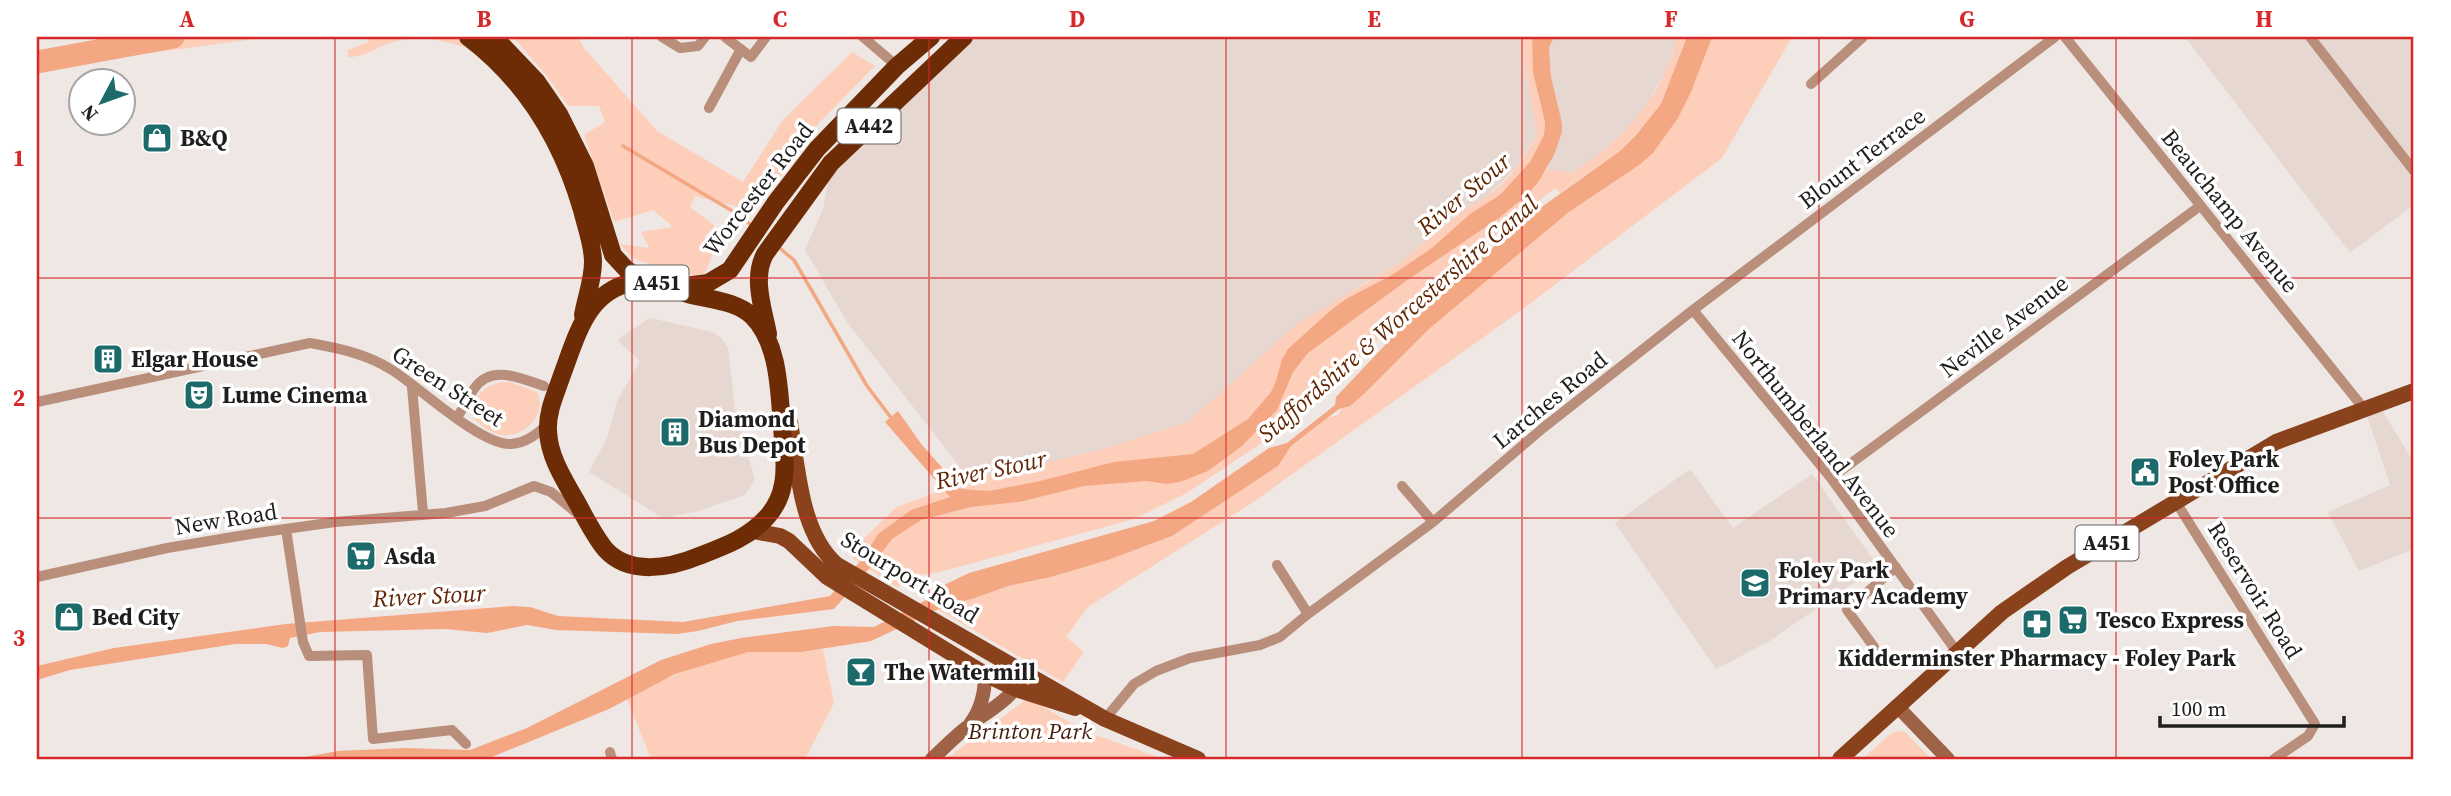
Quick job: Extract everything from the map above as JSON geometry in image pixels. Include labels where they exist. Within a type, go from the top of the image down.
[{"type":"highway","name":"A451","points":[[468,37],[494,59],[525,93],[547,125],[568,166],[593,254],[582,322],[551,405],[548,424],[555,462],[589,523],[603,546],[613,556],[630,564],[647,567],[683,563],[753,531],[771,513],[784,484],[785,454],[781,407],[769,344],[760,325],[741,308],[642,281],[627,283],[609,291],[582,322]]},
{"type":"highway","name":"A451","points":[[494,37],[537,82],[559,114],[585,166],[613,255],[642,281]]},
{"type":"highway","name":"Worcester Road","points":[[671,288],[701,285],[720,278],[734,266],[768,212],[817,149],[897,66],[932,37]]},
{"type":"highway","points":[[932,37],[947,51]]},
{"type":"highway","name":"Worcester Road","points":[[769,344],[759,280],[760,265],[765,254],[831,163],[964,37]]},
{"type":"highway","points":[[802,169],[817,183]]},
{"type":"main road","name":"A451","points":[[1840,759],[2002,612],[2033,590],[2276,443],[2414,391]]},
{"type":"main road","name":"Stourport Road","points":[[781,407],[790,422],[811,530],[821,549],[838,565],[892,598],[1105,719]]},
{"type":"main road","name":"Stourport Road","points":[[753,531],[780,536],[789,541],[815,568],[850,592],[985,674],[1016,689],[1105,719],[1198,759]]},
{"type":"street","points":[[662,37],[680,48],[698,46],[705,37]]},
{"type":"street","points":[[725,37],[751,57],[766,37]]},
{"type":"street","points":[[863,37],[897,66]]},
{"type":"street","points":[[1811,84],[1863,37]]},
{"type":"street","name":"Blount Terrace","points":[[1693,310],[2055,37]]},
{"type":"street","name":"Beauchamp Avenue","points":[[2065,37],[2365,410]]},
{"type":"street","points":[[2310,37],[2414,171]]},
{"type":"street","points":[[709,108],[741,49]]},
{"type":"street","name":"Neville Avenue","points":[[1831,478],[2200,206]]},
{"type":"street","name":"Northumberland Avenue","points":[[1693,310],[1831,478],[1957,652]]},
{"type":"street","name":"Larches Road","points":[[1105,719],[1124,693],[1144,677],[1190,658],[1260,645],[1280,638],[1308,614],[1433,523],[1543,428],[1693,310]]},
{"type":"street","name":"Green Street","points":[[37,402],[310,343],[347,350],[392,370],[412,387],[488,438],[508,444],[525,440],[548,424]]},
{"type":"street","points":[[457,417],[475,387],[491,376],[506,374],[544,386]]},
{"type":"street","points":[[412,387],[423,513],[446,513],[485,506],[534,486],[551,492],[589,523]]},
{"type":"street","points":[[1402,486],[1433,523]]},
{"type":"street","name":"Reservoir Road","points":[[2176,502],[2315,724],[2308,736],[2274,759]]},
{"type":"street","name":"New Road","points":[[37,577],[167,548],[286,529],[423,513]]},
{"type":"street","points":[[286,529],[303,642],[309,656],[367,655],[373,739],[452,730],[466,744]]},
{"type":"street","points":[[1276,565],[1308,614]]},
{"type":"street","points":[[1874,647],[1847,610],[1896,567]]},
{"type":"street","points":[[932,759],[970,725],[998,707],[1016,689],[1026,672]]},
{"type":"street","points":[[970,725],[977,715],[985,688],[985,674]]},
{"type":"street","points":[[1897,706],[1948,759]]},
{"type":"shaded area","points":[[964,37],[1520,37],[1537,135],[1516,168],[1483,201],[1469,206],[1398,264],[1362,284],[1188,422],[1100,450],[970,480],[847,322],[805,250],[823,209],[831,163]]},
{"type":"shaded area","points":[[1532,37],[1554,37],[1549,48],[1551,77],[1562,123],[1562,132],[1554,155],[1539,181],[1527,195],[1499,218],[1406,281],[1308,353],[1293,372],[1277,410],[1242,446],[1208,471],[1180,482],[1167,484],[1147,481],[1084,486],[1019,502],[971,507],[921,520],[892,539],[834,609],[737,621],[677,634],[556,630],[527,625],[487,633],[445,629],[320,632],[290,638],[288,646],[283,648],[266,644],[235,644],[70,670],[37,680],[37,666],[114,648],[286,624],[512,606],[530,607],[558,616],[683,622],[830,596],[863,558],[878,534],[911,510],[950,497],[885,422],[898,411],[922,445],[961,489],[989,491],[1114,462],[1193,454],[1248,419],[1271,392],[1288,349],[1331,310],[1432,248],[1470,214],[1500,195],[1530,162],[1544,135],[1545,122],[1533,73]]},
{"type":"shaded area","points":[[1554,37],[1677,37],[1667,69],[1640,116],[1594,159],[1571,173],[1547,169],[1562,132],[1551,77],[1549,48]]},
{"type":"shaded area","points":[[1687,37],[1712,37],[1678,118],[1653,153],[1569,212],[1429,329],[1350,406],[1339,409],[1291,446],[1278,466],[1172,536],[1108,560],[1051,577],[1008,586],[943,607],[871,641],[801,652],[748,652],[675,674],[609,709],[487,759],[294,759],[338,751],[405,748],[470,750],[527,728],[661,660],[711,644],[741,638],[833,626],[874,627],[928,599],[942,586],[969,573],[1154,521],[1191,502],[1269,448],[1287,443],[1335,405],[1336,397],[1421,307],[1543,206],[1620,151],[1661,104]]},
{"type":"shaded area","points":[[2185,37],[2414,37],[2414,205],[2350,253]]},
{"type":"shaded area","name":"Diamond Bus Depot","points":[[650,318],[712,332],[728,347],[735,409],[755,480],[745,495],[698,511],[663,518],[589,472],[608,436],[617,401],[640,361],[617,340]]},
{"type":"shaded area","points":[[2379,405],[2414,463],[2414,549],[2359,571],[2328,512],[2390,485],[2365,410]]},
{"type":"shaded area","name":"Foley Park Primary Academy","points":[[1690,469],[1733,528],[1812,474],[1878,566],[1768,642],[1716,669],[1615,523]]},
{"type":"green space","points":[[95,37],[269,37],[106,59]]},
{"type":"green space","points":[[366,37],[455,37],[465,44],[464,47],[444,41],[404,40],[362,55],[348,57],[348,50],[368,42]]},
{"type":"green space","points":[[513,37],[578,37],[584,48],[657,131],[743,182],[783,120],[852,52],[875,66],[818,124],[767,196],[757,191],[742,208],[695,196],[690,207],[715,226],[704,237],[715,249],[705,273],[695,276],[631,257],[620,244],[649,248],[641,232],[673,227],[653,210],[614,222],[584,135],[605,122],[599,106],[568,106],[547,76]]},
{"type":"green space","points":[[1520,37],[1532,37],[1533,73],[1545,122],[1544,135],[1530,162],[1542,175],[1547,169],[1572,173],[1616,139],[1652,97],[1670,60],[1677,37],[1687,37],[1661,104],[1620,151],[1560,193],[1555,188],[1438,280],[1397,318],[1335,386],[1284,422],[1272,436],[1187,493],[1134,519],[940,572],[908,577],[898,588],[852,558],[864,538],[897,507],[970,480],[1100,450],[1188,422],[1298,323],[1398,264],[1469,206],[1490,194],[1517,167],[1537,135]]},
{"type":"green space","points":[[1698,37],[1792,37],[1722,158],[1523,309],[1252,503],[1088,607],[1066,637],[1084,652],[1063,682],[937,609],[1008,586],[1051,577],[1108,560],[1172,536],[1278,466],[1291,446],[1364,394],[1429,329],[1569,212],[1624,175]]},
{"type":"green space","points":[[510,382],[537,392],[539,409],[536,417],[525,429],[509,435],[500,435],[475,420],[474,404],[488,387]]},
{"type":"green space","points":[[823,649],[834,703],[805,759],[651,759],[627,699],[685,671],[731,655],[766,650]]},
{"type":"green space","name":"Brinton Park","points":[[1028,698],[1085,731],[1163,759],[946,759]]},
{"type":"green space","points":[[1897,731],[1905,732],[1931,759],[1863,759],[1889,735]]},
{"type":"waterway","points":[[37,62],[173,37]]},
{"type":"waterway","points":[[623,146],[739,215],[752,226]]},
{"type":"waterway","points":[[777,246],[794,260],[867,386],[892,419]]},
{"type":"place","name":"B&Q","points":[[157,138]]},
{"type":"place","name":"Elgar House","points":[[108,359]]},
{"type":"place","name":"Lume Cinema","points":[[199,395]]},
{"type":"place","name":"Diamond Bus Depot","points":[[675,432]]},
{"type":"place","name":"Foley Park Post Office","points":[[2145,472]]},
{"type":"place","name":"Asda","points":[[361,556]]},
{"type":"place","name":"Foley Park Primary Academy","points":[[1755,583]]},
{"type":"place","name":"Bed City","points":[[69,617]]},
{"type":"place","name":"Tesco Express","points":[[2073,620]]},
{"type":"place","name":"Kidderminster Pharmacy - Foley Park","points":[[2037,624]]},
{"type":"place","name":"The Watermill","points":[[861,672]]},
{"type":"water label","name":"River Stour","points":[[1464,194]]},
{"type":"water label","name":"Staffordshire & Worcestershire Canal","points":[[1398,319]]},
{"type":"water label","name":"River Stour","points":[[991,470]]},
{"type":"water label","name":"River Stour","points":[[429,596]]}]
